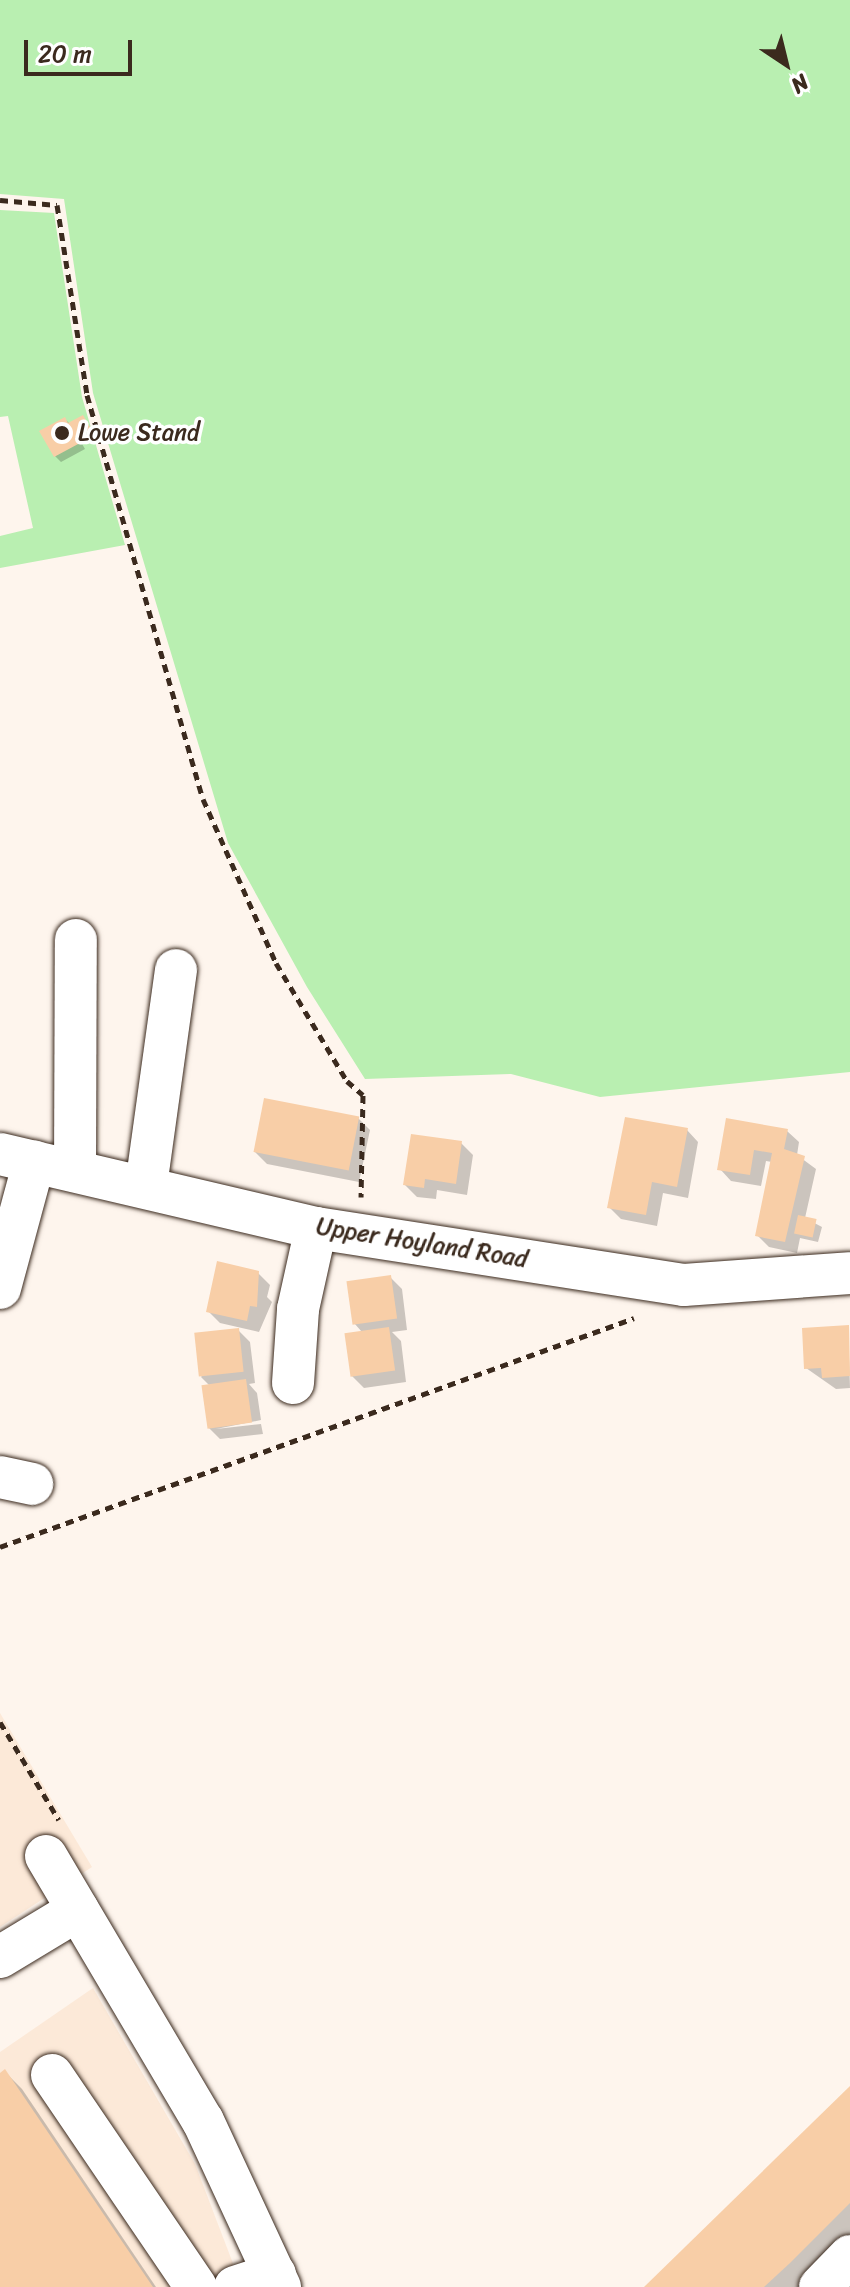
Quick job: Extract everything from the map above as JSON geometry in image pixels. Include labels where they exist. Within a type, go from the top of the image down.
[{"type":"street","points":[[75,1171],[76,940]]},
{"type":"street","points":[[146,1186],[176,970]]},
{"type":"street","name":"Upper Hoyland Road","points":[[17,1158],[316,1228],[684,1285],[850,1273]]},
{"type":"street","points":[[0,1288],[17,1158]]},
{"type":"street","points":[[293,1383],[298,1309],[316,1228]]},
{"type":"street","points":[[46,1856],[203,2121],[278,2280],[235,2287]]},
{"type":"street","points":[[0,1957],[78,1910]]},
{"type":"street","points":[[52,2075],[196,2287]]},
{"type":"street","points":[[820,2287],[850,2256]]},
{"type":"path","points":[[0,200],[57,205],[87,395],[203,799],[276,963],[347,1081],[363,1095],[359,1234]]},
{"type":"path","points":[[0,1547],[650,1312],[684,1285]]},
{"type":"path","points":[[0,1722],[62,1826],[46,1856]]},
{"type":"shaded area","points":[[0,1713],[92,1867],[0,1927]]},
{"type":"shaded area","points":[[93,1988],[195,2164],[242,2287],[0,2287],[0,2052]]},
{"type":"green space","points":[[0,0],[850,0],[850,1072],[600,1097],[511,1074],[365,1079],[307,987],[228,843],[93,393],[64,199],[0,194]]},
{"type":"green space","points":[[0,210],[54,213],[82,397],[125,545],[0,568],[0,536],[33,528],[8,416],[0,417]]},
{"type":"building","name":"Lowe Stand","points":[[83,415],[91,429],[77,436],[80,443],[54,457],[39,431],[65,417],[68,423]]},
{"type":"building","points":[[264,1098],[359,1117],[349,1170],[254,1152]]},
{"type":"building","points":[[625,1117],[688,1128],[677,1187],[652,1182],[646,1215],[607,1208]]},
{"type":"building","points":[[726,1118],[788,1129],[784,1149],[805,1156],[785,1242],[755,1236],[772,1153],[754,1150],[750,1175],[717,1170]]},
{"type":"building","points":[[411,1134],[462,1141],[456,1184],[425,1179],[424,1188],[403,1185]]},
{"type":"building","points":[[798,1215],[817,1219],[813,1238],[794,1234]]},
{"type":"building","points":[[217,1261],[259,1271],[257,1307],[250,1306],[247,1321],[206,1312]]},
{"type":"building","points":[[391,1275],[397,1319],[353,1325],[346,1281]]},
{"type":"building","points":[[849,1325],[850,1376],[822,1378],[821,1368],[804,1369],[802,1328]]},
{"type":"building","points":[[389,1327],[395,1371],[351,1377],[344,1333]]},
{"type":"building","points":[[239,1328],[244,1372],[199,1376],[194,1333]]},
{"type":"building","points":[[246,1379],[252,1423],[208,1429],[201,1385]]},
{"type":"building","points":[[5,2069],[153,2287],[0,2287],[0,2073]]},
{"type":"building","points":[[850,2086],[850,2203],[790,2263],[764,2287],[644,2287]]},
{"type":"place","name":"Lowe Stand","points":[[62,433]]}]
